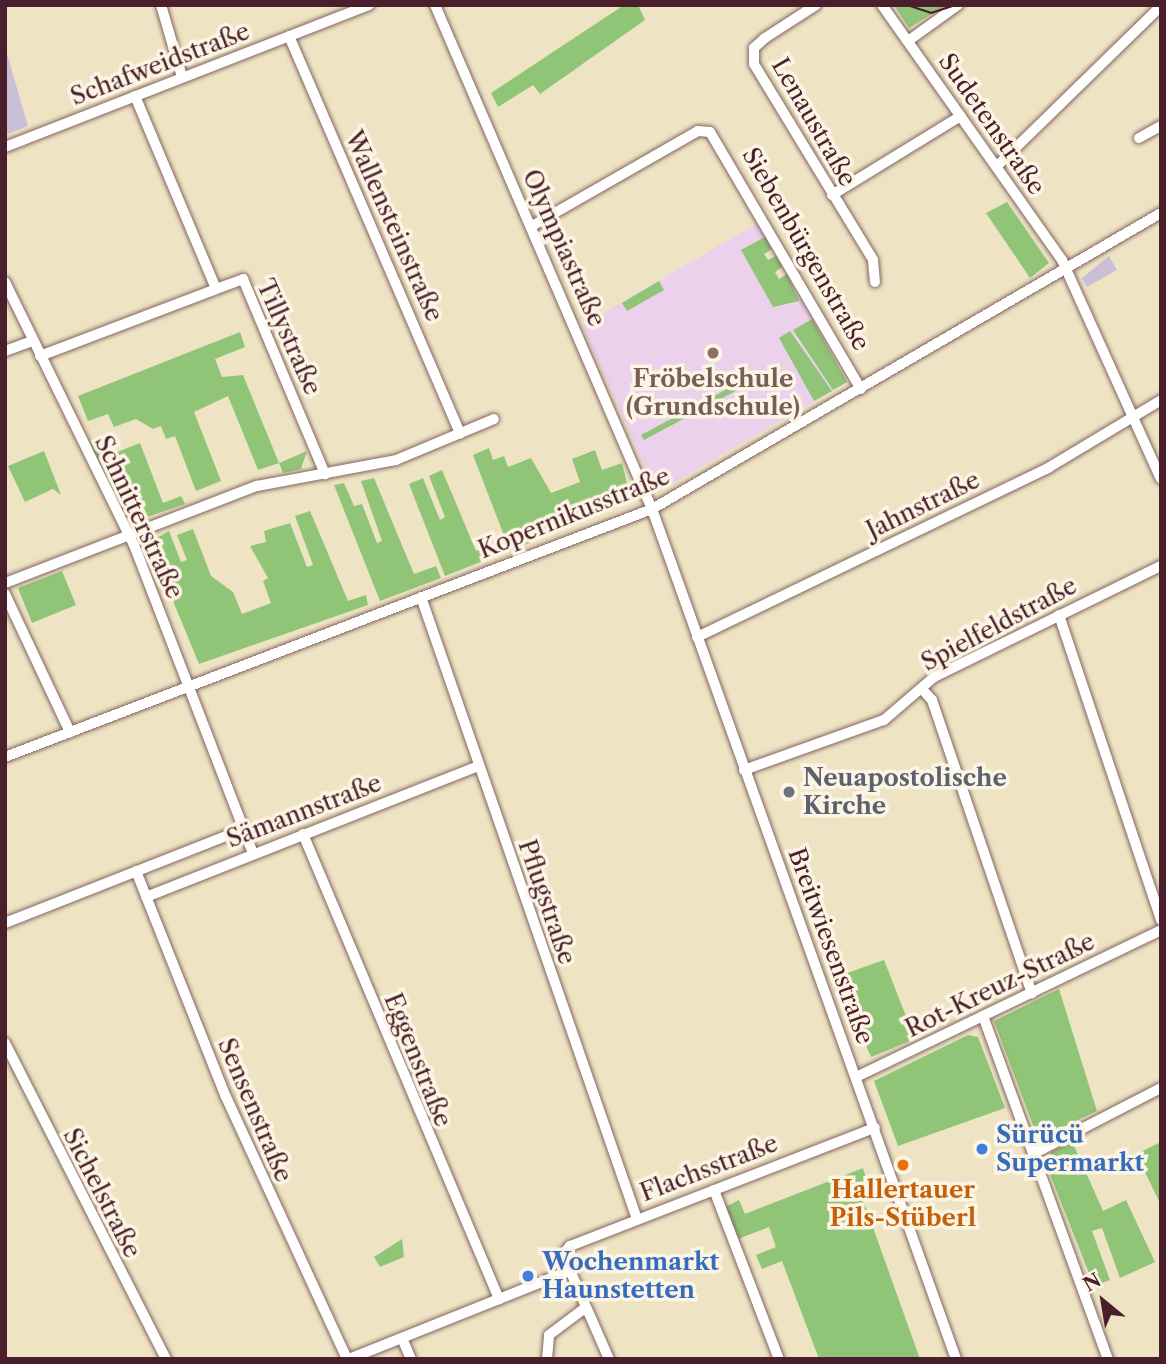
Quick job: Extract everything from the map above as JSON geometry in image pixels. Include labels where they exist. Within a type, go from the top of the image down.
[{"type":"street","points":[[160,5],[182,77]]},
{"type":"street","name":"Olympiastraße","points":[[435,5],[652,509]]},
{"type":"street","name":"Lenaustraße","points":[[816,5],[754,48],[754,64],[873,260],[875,282]]},
{"type":"street","name":"Sudetenstraße","points":[[883,5],[1066,269],[1161,479]]},
{"type":"street","points":[[908,41],[958,5]]},
{"type":"street","name":"Schafweidstraße","points":[[5,147],[364,6]]},
{"type":"street","points":[[997,166],[1161,6]]},
{"type":"street","name":"Wallensteinstraße","points":[[289,36],[460,434]]},
{"type":"street","name":"Tillystraße","points":[[135,96],[216,289],[243,279],[325,474]]},
{"type":"street","points":[[832,195],[961,116]]},
{"type":"street","points":[[1139,138],[1161,126]]},
{"type":"street","name":"Siebenbürgenstraße","points":[[532,226],[698,131],[710,132],[861,389]]},
{"type":"street","name":"Kopernikusstraße","points":[[5,757],[652,509],[1161,214]]},
{"type":"street","name":"Schnitterstraße","points":[[5,282],[127,536],[253,853]]},
{"type":"street","points":[[40,356],[216,289]]},
{"type":"street","points":[[5,351],[33,341]]},
{"type":"street","name":"Jahnstraße","points":[[697,637],[1048,468],[1161,400]]},
{"type":"street","points":[[5,583],[257,486],[396,460],[494,419]]},
{"type":"street","name":"Breitwiesenstraße","points":[[652,509],[956,1359]]},
{"type":"street","name":"Spielfeldstraße","points":[[744,769],[884,720],[922,689],[1059,615],[1161,566]]},
{"type":"street","points":[[5,594],[70,732]]},
{"type":"street","name":"Pflugstraße","points":[[421,597],[637,1219]]},
{"type":"street","points":[[1059,615],[1161,920]]},
{"type":"street","points":[[922,689],[936,710],[1031,993]]},
{"type":"street","name":"Sämannstraße","points":[[146,897],[478,766]]},
{"type":"street","name":"Sämannstraße","points":[[5,923],[244,829]]},
{"type":"street","name":"Eggenstraße","points":[[303,834],[499,1299]]},
{"type":"street","name":"Sensenstraße","points":[[136,872],[250,1154],[348,1359]]},
{"type":"street","name":"Rot-Kreuz-Straße","points":[[856,1077],[1161,930]]},
{"type":"street","points":[[983,1016],[1108,1359]]},
{"type":"street","name":"Sichelstraße","points":[[5,1044],[166,1359]]},
{"type":"street","points":[[1033,1154],[1161,1088]]},
{"type":"street","name":"Flachsstraße","points":[[569,1271],[563,1254],[637,1219],[874,1128]]},
{"type":"street","points":[[714,1190],[779,1359]]},
{"type":"street","points":[[348,1359],[569,1271],[609,1359]]},
{"type":"street","points":[[547,1359],[549,1335],[585,1308]]},
{"type":"street","points":[[402,1338],[411,1359]]},
{"type":"shaded area","points":[[5,47],[28,126],[5,135]]},
{"type":"shaded area","name":"Fröbelschule (Grundschule)","points":[[758,223],[772,249],[764,254],[768,260],[776,256],[782,267],[775,272],[779,279],[787,274],[847,382],[665,488],[653,485],[582,325]]},
{"type":"shaded area","points":[[1109,256],[1117,270],[1087,287],[1082,278]]},
{"type":"green space","points":[[624,5],[638,5],[645,20],[540,94],[533,85],[498,107],[491,93]]},
{"type":"green space","points":[[894,5],[946,5],[909,28]]},
{"type":"green space","points":[[1007,202],[1049,263],[1030,278],[986,213]]},
{"type":"green space","points":[[765,237],[772,249],[764,254],[768,260],[776,256],[782,267],[775,272],[779,279],[787,274],[799,301],[773,307],[741,250]]},
{"type":"green space","points":[[659,281],[664,290],[627,311],[622,303]]},
{"type":"green space","points":[[812,319],[847,382],[833,390],[793,330]]},
{"type":"green space","points":[[790,331],[832,391],[814,401],[779,338]]},
{"type":"green space","points":[[240,332],[245,347],[215,359],[222,377],[243,375],[279,463],[258,470],[228,396],[194,412],[221,481],[196,491],[175,436],[166,439],[161,426],[153,429],[136,419],[114,427],[108,414],[88,421],[78,396]]},
{"type":"green space","points":[[742,381],[745,386],[644,440],[641,435]]},
{"type":"green space","points":[[100,438],[107,456],[140,443],[163,503],[181,496],[185,504],[144,518],[124,517],[88,442]]},
{"type":"green space","points":[[489,448],[493,460],[504,456],[508,467],[531,458],[551,493],[580,482],[572,459],[595,450],[602,470],[622,463],[631,500],[510,551],[473,455]]},
{"type":"green space","points":[[44,451],[61,495],[53,489],[25,502],[8,466]]},
{"type":"green space","points":[[307,451],[301,469],[283,473],[279,463]]},
{"type":"green space","points":[[442,470],[476,551],[494,545],[498,555],[445,576],[409,484],[423,478],[440,520],[445,517],[429,476]]},
{"type":"green space","points":[[374,478],[414,574],[436,566],[441,578],[380,601],[334,485],[344,483],[354,506],[362,504],[377,543],[382,541],[361,481]]},
{"type":"green space","points":[[310,511],[348,601],[366,595],[368,605],[199,664],[154,555],[155,539],[169,531],[181,562],[187,560],[177,535],[193,529],[211,576],[233,592],[242,614],[271,603],[263,581],[268,578],[250,546],[266,542],[264,531],[290,523],[307,567],[313,565],[295,516]]},
{"type":"green space","points":[[62,571],[76,605],[32,623],[18,588]]},
{"type":"green space","points":[[884,960],[915,1039],[871,1057],[836,977]]},
{"type":"green space","points":[[1059,989],[1097,1111],[1046,1135],[1033,1125],[994,1021]]},
{"type":"green space","points":[[968,1035],[978,1037],[1005,1108],[898,1146],[874,1081]]},
{"type":"green space","points":[[1072,1141],[1103,1211],[1126,1200],[1155,1262],[1120,1278],[1102,1228],[1092,1231],[1110,1280],[1094,1286],[1046,1164],[1051,1152]]},
{"type":"green space","points":[[1161,1142],[1161,1205],[1136,1154]]},
{"type":"green space","points":[[863,1168],[869,1188],[860,1191],[920,1359],[819,1359],[782,1261],[762,1269],[756,1255],[776,1247],[769,1227],[738,1239],[725,1207],[739,1200],[745,1214]]},
{"type":"green space","points":[[402,1239],[404,1257],[380,1267],[374,1257]]},
{"type":"tram line","points":[[907,5],[931,13],[955,5]]},
{"type":"place","name":"Fröbelschule (Grundschule)","points":[[713,353]]},
{"type":"place","name":"Neuapostolische Kirche","points":[[789,792]]},
{"type":"place","name":"Sürücü Supermarkt","points":[[982,1149]]},
{"type":"place","name":"Hallertauer Pils-Stüberl","points":[[903,1165]]},
{"type":"place","name":"Wochenmarkt Haunstetten","points":[[528,1276]]}]
